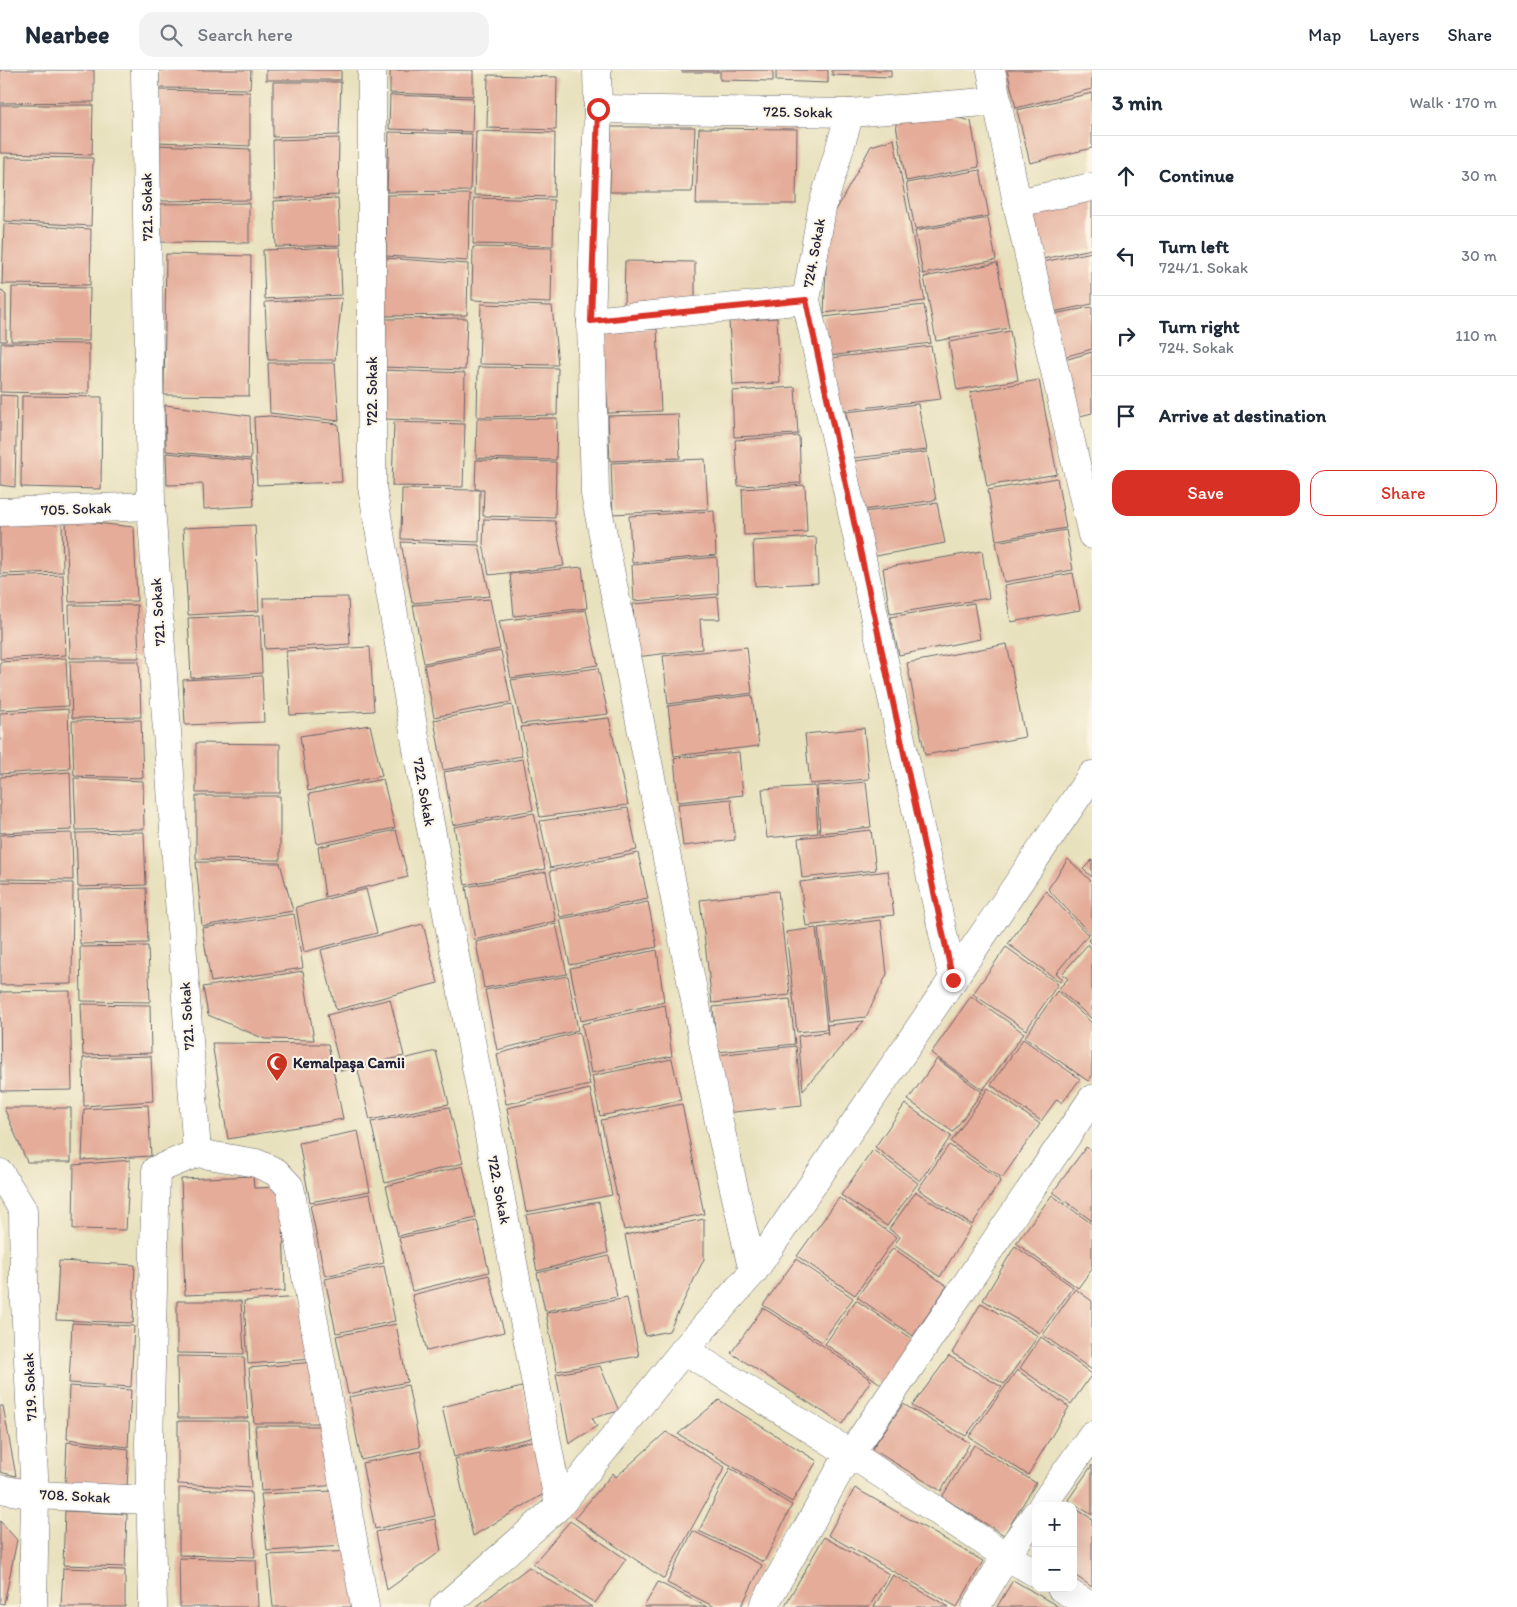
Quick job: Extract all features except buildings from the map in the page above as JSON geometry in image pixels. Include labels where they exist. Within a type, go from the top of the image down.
[{"type":"street","name":"721. Sokak","points":[[145,70],[151,506],[197,1153]]},
{"type":"street","name":"722. Sokak","points":[[372,70],[372,487],[429,823],[559,1506]]},
{"type":"street","points":[[597,70],[598,109],[591,321],[595,494],[718,1117],[752,1272]]},
{"type":"street","points":[[991,70],[1017,203],[1092,535]]},
{"type":"street","name":"725. Sokak","points":[[598,109],[850,113],[997,101]]},
{"type":"street","name":"724. Sokak","points":[[850,113],[822,208],[806,300],[953,980]]},
{"type":"street","points":[[1017,203],[1092,188]]},
{"type":"street","points":[[591,321],[806,300]]},
{"type":"street","name":"705. Sokak","points":[[0,512],[151,506]]},
{"type":"street","points":[[444,1607],[559,1506],[684,1350],[752,1272],[1092,775]]},
{"type":"street","points":[[762,1607],[841,1468],[1092,1099]]},
{"type":"street","points":[[153,1607],[149,1445],[156,1170],[197,1153],[256,1164],[276,1172],[290,1187],[365,1607]]},
{"type":"street","name":"719. Sokak","points":[[0,1173],[12,1210],[24,1283],[35,1494],[32,1607]]},
{"type":"street","points":[[684,1350],[851,1454],[1032,1572]]},
{"type":"street","points":[[1045,1502],[1092,1435]]},
{"type":"street","name":"708. Sokak","points":[[0,1489],[35,1494],[151,1500]]},
{"type":"street","points":[[976,1607],[1006,1556],[1032,1520]]},
{"type":"street","points":[[1068,1592],[1092,1607]]},
{"type":"place","name":"Kemalpaşa Camii","points":[[277,1082]]},
{"type":"route","points":[[598,109],[591,321],[806,300],[953,980]]}]
